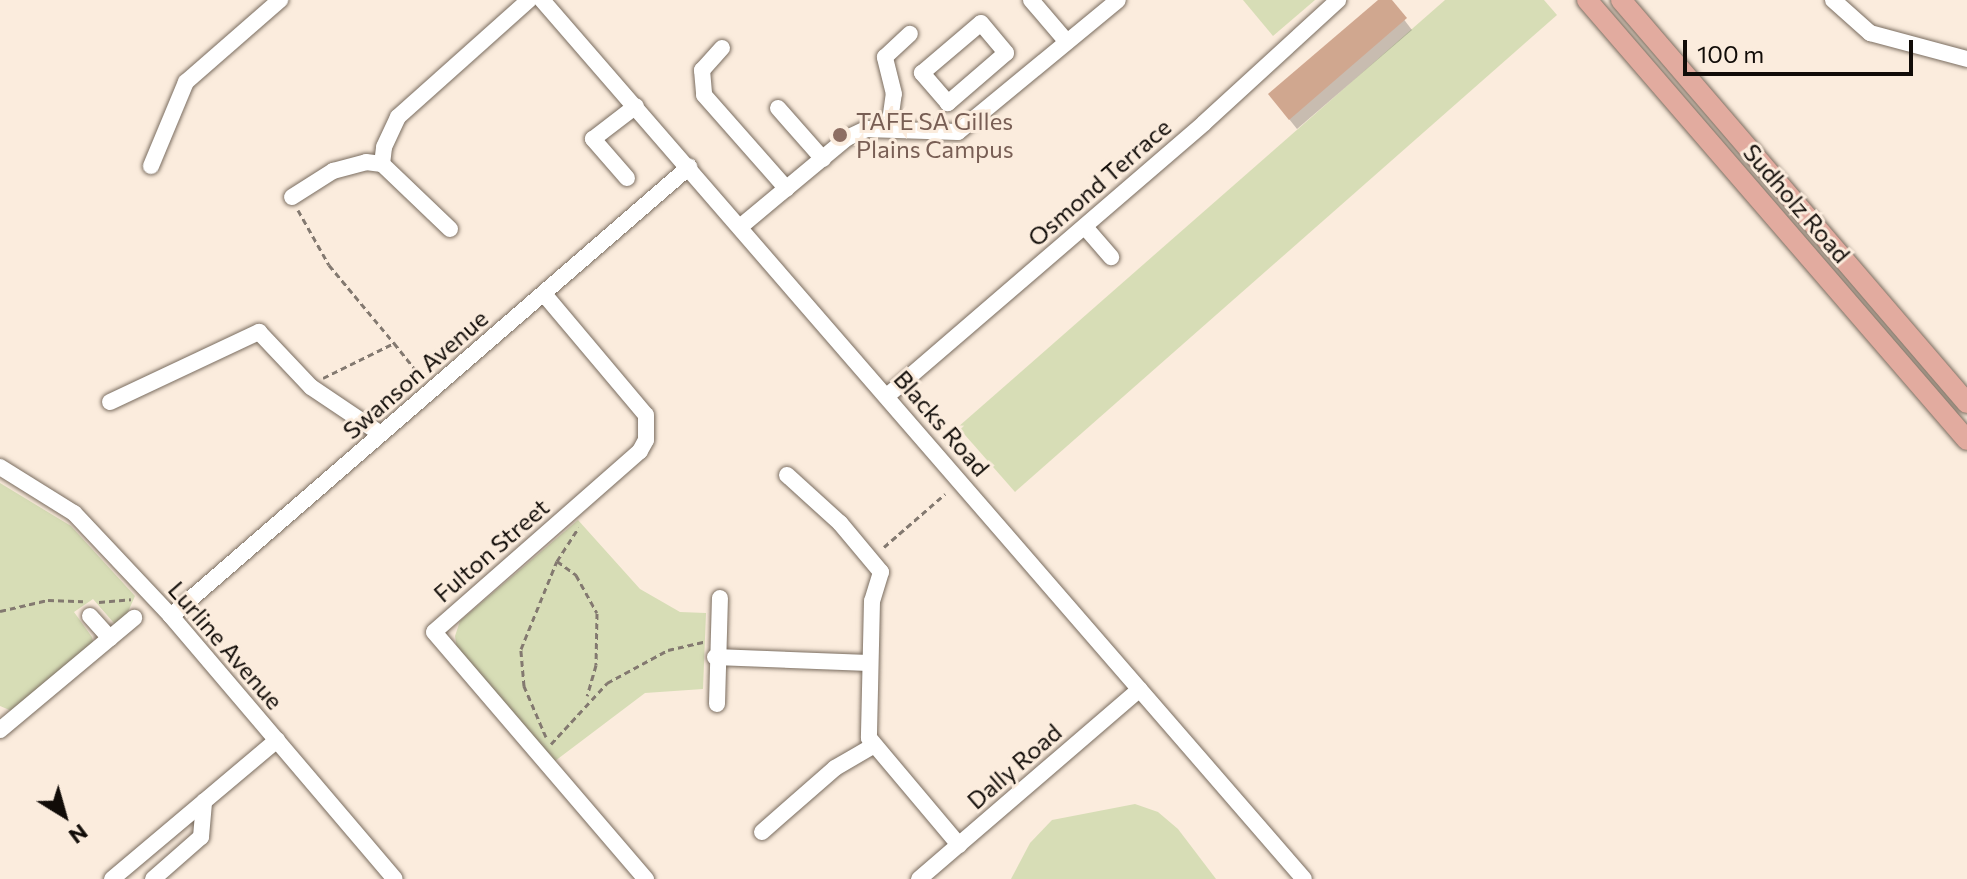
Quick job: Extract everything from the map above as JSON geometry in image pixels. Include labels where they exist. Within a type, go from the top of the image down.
[{"type":"main road","name":"Sudholz Road","points":[[1587,0],[1967,440]]},
{"type":"main road","name":"Sudholz Road","points":[[1621,0],[1967,403]]},
{"type":"street","points":[[151,166],[186,82],[280,0]]},
{"type":"street","points":[[382,164],[398,117],[529,0]]},
{"type":"street","name":"Blacks Road","points":[[542,0],[1304,879]]},
{"type":"street","points":[[1031,0],[1067,42]]},
{"type":"street","points":[[740,227],[823,159],[866,129],[958,132],[1118,0]]},
{"type":"street","name":"Osmond Terrace","points":[[887,396],[1085,227],[1338,0]]},
{"type":"street","points":[[1833,0],[1870,33],[1967,59]]},
{"type":"street","points":[[981,23],[1006,53],[998,60],[948,103],[922,73],[981,23]]},
{"type":"street","points":[[889,128],[894,94],[885,57],[910,34]]},
{"type":"street","points":[[722,48],[702,70],[704,95],[787,189]]},
{"type":"street","points":[[998,60],[1018,83]]},
{"type":"street","points":[[627,178],[593,139],[636,106]]},
{"type":"street","points":[[778,108],[823,159]]},
{"type":"street","points":[[295,203],[333,171],[366,162],[382,164],[450,229]]},
{"type":"street","name":"Swanson Avenue","points":[[171,616],[689,167]]},
{"type":"street","points":[[1085,227],[1111,257]]},
{"type":"street","name":"Fulton Street","points":[[544,294],[646,415],[646,440],[640,451],[434,632],[646,879]]},
{"type":"street","points":[[110,402],[259,332],[311,387],[381,434]]},
{"type":"street","name":"Lurline Avenue","points":[[0,467],[74,513],[171,616],[395,879]]},
{"type":"street","points":[[787,475],[840,523],[881,572],[872,601],[867,726],[873,746],[959,845]]},
{"type":"street","points":[[717,704],[715,657],[720,598]]},
{"type":"street","points":[[90,616],[110,638]]},
{"type":"street","points":[[1,727],[134,618]]},
{"type":"street","points":[[715,657],[869,663]]},
{"type":"street","name":"Dally Road","points":[[919,879],[1140,689]]},
{"type":"street","points":[[112,879],[277,740]]},
{"type":"street","points":[[762,832],[835,768],[873,746]]},
{"type":"street","points":[[153,879],[201,837],[204,801]]},
{"type":"path","points":[[295,203],[329,265],[423,379]]},
{"type":"path","points":[[323,378],[394,343]]},
{"type":"path","points":[[884,547],[945,494]]},
{"type":"path","points":[[556,752],[520,669],[527,630],[557,561],[581,524]]},
{"type":"path","points":[[557,561],[576,575],[597,613],[596,665],[586,700]]},
{"type":"path","points":[[0,611],[48,600],[131,599]]},
{"type":"path","points":[[551,744],[586,700],[639,663],[704,642]]},
{"type":"green space","points":[[1243,0],[1315,0],[1273,36]]},
{"type":"green space","points":[[1445,0],[1544,0],[1557,15],[1015,492],[958,427]]},
{"type":"green space","points":[[0,483],[71,526],[135,596],[120,630],[93,599],[74,612],[92,637],[95,651],[19,714],[0,706]]},
{"type":"green space","points":[[578,520],[640,589],[680,612],[706,613],[703,689],[645,693],[555,761],[457,650],[455,636],[460,621]]},
{"type":"green space","points":[[1135,804],[1158,812],[1178,829],[1216,879],[1011,879],[1030,843],[1052,820]]},
{"type":"building","points":[[1378,0],[1392,0],[1407,18],[1289,120],[1268,94]]},
{"type":"place","name":"TAFE SA Gilles Plains Campus","points":[[840,135]]}]
